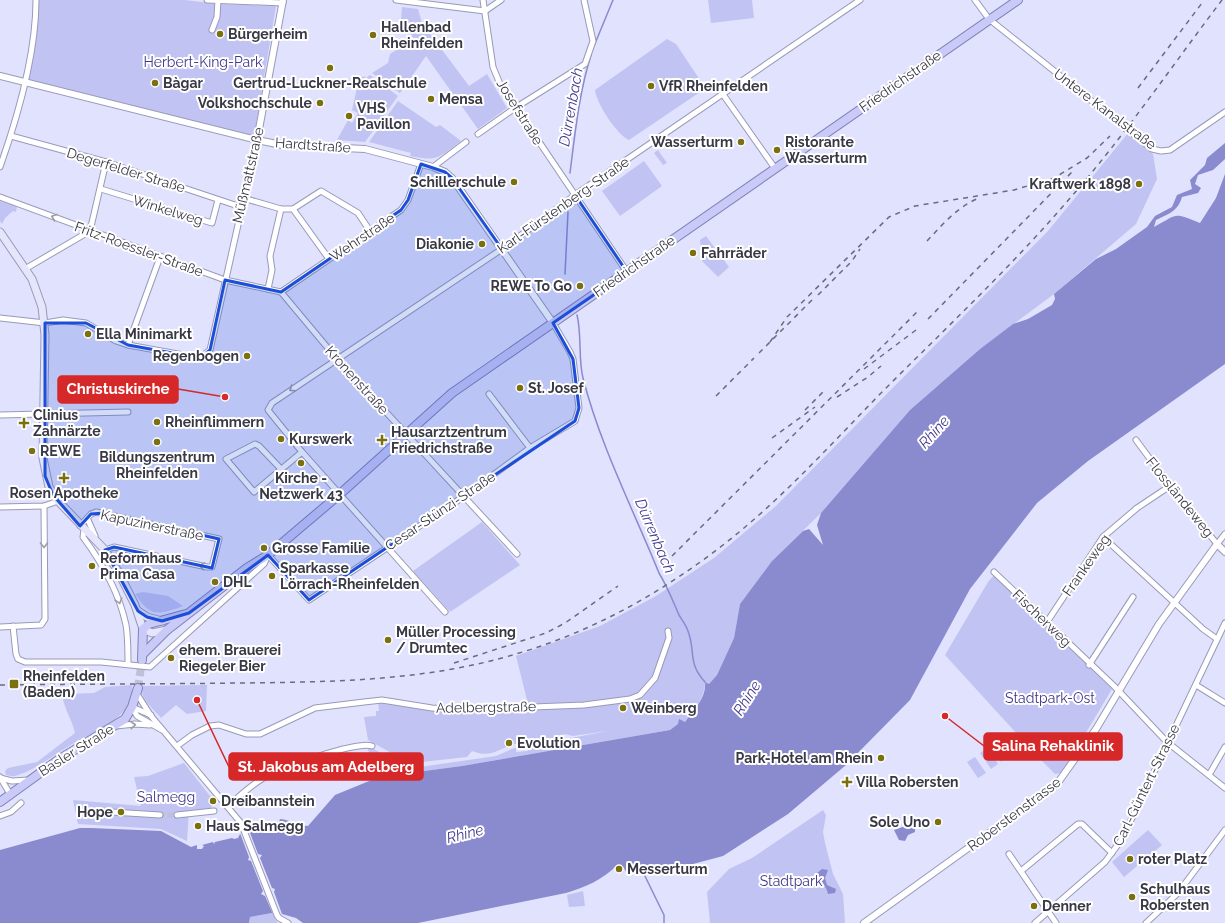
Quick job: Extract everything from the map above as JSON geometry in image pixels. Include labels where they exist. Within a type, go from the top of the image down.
[{"type":"main road","name":"Friedrichstraße","points":[[268,554],[340,494],[452,393],[627,272],[774,167],[1018,0]]},
{"type":"main road","points":[[0,232],[32,279],[42,307],[45,322],[43,458],[48,487],[58,502],[105,550],[119,573],[138,611],[142,629],[142,657],[167,630],[268,554]]},
{"type":"main road","points":[[138,611],[147,617],[162,621]]},
{"type":"main road","points":[[142,629],[149,624],[189,613]]},
{"type":"main road","points":[[142,629],[152,633],[167,630]]},
{"type":"main road","name":"Basler Straße","points":[[0,802],[72,751],[125,719],[132,707],[138,691]]},
{"type":"street","points":[[0,167],[11,136],[24,82],[36,15],[36,0]]},
{"type":"street","points":[[207,0],[283,2]]},
{"type":"street","points":[[396,0],[485,11],[501,0]]},
{"type":"street","name":"Josefstraße","points":[[483,0],[493,67],[500,84],[627,272]]},
{"type":"street","points":[[478,134],[515,108],[585,64],[593,41],[584,0]]},
{"type":"street","name":"Karl-Fürstenberg-Straße","points":[[302,452],[268,410],[272,403],[502,249],[575,195],[860,0]]},
{"type":"street","name":"Untere Kanalstraße","points":[[975,0],[990,19],[1152,149],[1161,151],[1170,150],[1225,112]]},
{"type":"street","points":[[212,30],[217,17],[219,1]]},
{"type":"street","name":"Müßmattstraße","points":[[128,345],[200,358],[210,350],[257,140],[283,2]]},
{"type":"street","name":"Hardtstraße","points":[[0,76],[257,140],[282,145],[353,147],[433,166],[445,172],[452,178],[553,323]]},
{"type":"street","points":[[722,93],[774,167]]},
{"type":"street","name":"Degerfelder Straße","points":[[11,136],[106,162],[218,200],[241,206]]},
{"type":"street","points":[[433,166],[466,142]]},
{"type":"street","points":[[25,269],[90,231],[101,189],[106,162]]},
{"type":"street","name":"Wehrstraße","points":[[280,292],[401,210],[408,200],[421,164]]},
{"type":"street","name":"Winkelweg","points":[[101,189],[212,223],[218,200]]},
{"type":"street","points":[[243,198],[281,209],[293,209],[321,191],[358,213],[370,231]]},
{"type":"street","name":"Fritz-Roessler-Straße","points":[[0,198],[225,280],[280,292]]},
{"type":"street","points":[[268,289],[272,270],[270,256],[281,209]]},
{"type":"street","points":[[293,209],[329,260]]},
{"type":"street","points":[[0,318],[45,322],[63,320],[86,323],[116,341],[128,345],[160,257]]},
{"type":"street","name":"Kronenstraße","points":[[280,292],[337,359],[517,554]]},
{"type":"street","name":"Cesar-Stünzi-Straße","points":[[268,554],[309,600],[463,496],[530,448],[575,421],[579,408],[573,359],[553,323]]},
{"type":"street","points":[[489,394],[530,448]]},
{"type":"street","points":[[0,415],[128,412]]},
{"type":"street","name":"Flossländeweg","points":[[1136,440],[1170,486],[1225,552]]},
{"type":"street","points":[[281,469],[259,446],[255,444],[226,459],[254,492],[302,452],[445,612]]},
{"type":"street","name":"Frankeweg","points":[[1046,622],[1103,537],[1137,508],[1170,486]]},
{"type":"street","points":[[0,507],[44,506],[58,502]]},
{"type":"street","points":[[0,627],[41,625],[45,619],[44,506]]},
{"type":"street","name":"Kapuzinerstraße","points":[[82,528],[91,514],[100,513],[219,539],[212,567],[114,547],[105,550]]},
{"type":"street","name":"Kapuzinerstraße","points":[[88,520],[97,541]]},
{"type":"street","points":[[82,528],[83,537],[101,561],[119,598],[126,626],[128,664]]},
{"type":"street","name":"Roberstenstrasse","points":[[864,923],[1057,784],[1082,751],[1174,602],[1225,534]]},
{"type":"street","points":[[1103,537],[1217,639]]},
{"type":"street","points":[[13,626],[16,654],[18,659],[25,662],[100,662],[150,667],[264,564],[268,554]]},
{"type":"street","name":"Fischerweg","points":[[994,572],[1118,692],[1167,742],[1225,788]]},
{"type":"street","points":[[1089,665],[1133,597]]},
{"type":"street","name":"Carl-Güntert-Strasse","points":[[1034,923],[1112,853],[1122,839],[1225,623]]},
{"type":"street","name":"Adelbergstraße","points":[[177,746],[192,734],[210,726],[219,725],[246,734],[260,734],[270,731],[301,713],[315,708],[382,700],[432,708],[459,710],[584,705],[617,702],[640,695],[655,678],[669,638],[668,631]]},
{"type":"street","points":[[1196,685],[1225,703]]},
{"type":"street","points":[[138,691],[151,716],[228,806],[244,830],[277,915],[279,918],[288,923]]},
{"type":"street","points":[[132,707],[151,716]]},
{"type":"street","points":[[132,707],[137,716],[164,731]]},
{"type":"street","points":[[113,727],[136,724],[153,726]]},
{"type":"street","points":[[228,806],[267,776],[337,751],[367,744],[372,746]]},
{"type":"street","points":[[1209,775],[1225,747]]},
{"type":"street","points":[[0,778],[12,781],[30,780]]},
{"type":"street","points":[[0,778],[10,794]]},
{"type":"street","points":[[0,816],[11,812],[21,803]]},
{"type":"street","points":[[112,812],[160,815]]},
{"type":"street","points":[[177,815],[214,812]]},
{"type":"street","points":[[1021,871],[1078,824],[1082,824],[1112,853]]},
{"type":"street","points":[[1146,923],[1178,893],[1225,830]]},
{"type":"street","points":[[1009,854],[1056,923]]},
{"type":"highlighted area","points":[[421,164],[445,172],[452,178],[502,249],[575,195],[627,272],[553,323],[573,359],[579,408],[575,421],[309,600],[268,555],[189,613],[162,621],[147,617],[138,611],[105,550],[114,547],[212,568],[219,539],[105,513],[91,514],[80,526],[53,495],[45,476],[45,323],[86,323],[128,345],[200,358],[210,350],[225,280],[281,292],[401,210],[408,200]]},
{"type":"green space","name":"Herbert-King-Park","points":[[38,0],[185,0],[217,4],[276,6],[254,137],[28,81]]},
{"type":"green space","points":[[708,0],[752,0],[754,18],[711,23]]},
{"type":"green space","points":[[402,7],[418,9],[422,23],[469,86],[487,74],[507,108],[478,129],[426,56],[400,93],[372,73],[388,63],[390,54],[414,39],[401,20]]},
{"type":"green space","name":"VfR Rheinfelden","points":[[667,39],[676,44],[702,83],[703,90],[629,140],[619,132],[608,118],[599,103],[595,90]]},
{"type":"green space","points":[[370,75],[398,96],[365,142],[337,140],[348,120],[352,123],[358,113],[352,110],[359,79],[364,76],[366,78]]},
{"type":"green space","points":[[398,101],[436,127],[440,125],[461,141],[443,154],[433,158],[410,156],[411,153],[369,142]]},
{"type":"green space","points":[[1129,132],[1153,154],[1157,179],[1136,224],[1054,294],[980,349],[910,410],[821,513],[772,561],[740,604],[734,638],[717,675],[709,684],[705,682],[704,692],[699,704],[688,719],[670,730],[462,766],[379,777],[367,747],[376,750],[383,755],[395,768],[413,768],[496,756],[517,747],[516,752],[528,751],[526,747],[607,731],[573,736],[565,734],[552,740],[541,738],[537,743],[514,744],[492,753],[486,754],[472,751],[467,757],[413,763],[404,760],[368,740],[364,717],[376,716],[376,711],[379,711],[378,702],[435,711],[597,706],[631,701],[632,697],[592,703],[528,704],[516,656],[600,626],[656,596],[714,558],[776,506],[1048,231]]},
{"type":"green space","points":[[658,150],[667,163],[663,165],[654,153]]},
{"type":"green space","points":[[644,161],[662,186],[620,216],[602,191]]},
{"type":"green space","points":[[0,201],[17,206],[16,212],[13,211],[5,218],[2,224],[0,221]]},
{"type":"green space","points":[[706,236],[729,267],[718,277],[702,261],[700,240]]},
{"type":"green space","points":[[482,522],[520,565],[450,612],[413,571]]},
{"type":"green space","name":"Stadtpark-Ost","points":[[994,575],[1112,689],[1062,773],[1055,774],[1038,757],[945,655],[988,582]]},
{"type":"green space","points":[[143,592],[168,596],[183,606],[161,612],[151,611],[135,594]]},
{"type":"green space","points":[[132,685],[128,705],[112,722],[32,769],[15,776],[6,775],[5,771],[8,768],[37,762],[75,733],[64,704],[62,694],[94,693],[105,687]]},
{"type":"green space","points":[[207,685],[206,711],[187,714],[176,705],[161,718],[145,699],[142,690],[143,686]]},
{"type":"green space","points":[[998,742],[1009,757],[1001,762],[990,747]]},
{"type":"green space","points":[[988,748],[998,764],[991,769],[980,753]]},
{"type":"green space","points":[[975,757],[986,773],[978,778],[967,762]]},
{"type":"green space","name":"Salmegg","points":[[184,763],[214,801],[211,809],[189,810],[187,841],[161,829],[78,824],[73,800],[141,806],[134,777],[148,776]]},
{"type":"green space","name":"Stadtpark","points":[[823,810],[826,815],[823,832],[825,843],[833,874],[843,894],[845,923],[710,923],[707,892],[729,869],[752,858]]},
{"type":"green space","name":"roter Platz","points":[[1148,830],[1162,845],[1124,877],[1112,862]]},
{"type":"green space","points":[[583,891],[585,906],[569,907],[567,895]]},
{"type":"green space","points":[[272,913],[281,923],[249,923],[250,917]]},
{"type":"water","name":"Rhine","points":[[1225,143],[1225,159],[1213,170],[1198,175],[1195,184],[1201,188],[1198,193],[1182,197],[1175,209],[1169,214],[1156,220],[1154,227],[1176,216],[1185,217],[1200,223],[1216,198],[1225,174],[1225,364],[1088,461],[1037,503],[970,589],[910,700],[846,765],[788,814],[723,856],[693,864],[664,868],[657,864],[649,865],[639,873],[627,873],[623,867],[617,865],[606,875],[566,893],[418,923],[281,923],[272,913],[250,917],[249,923],[0,923],[0,850],[80,828],[161,831],[191,847],[197,845],[197,849],[202,849],[204,846],[202,845],[213,842],[214,844],[215,842],[238,838],[240,834],[250,831],[256,831],[258,833],[277,828],[280,819],[308,826],[335,795],[379,777],[462,766],[670,730],[678,724],[679,719],[685,722],[702,698],[705,682],[709,684],[717,675],[734,638],[740,604],[772,561],[803,531],[809,529],[823,545],[817,525],[821,513],[910,410],[980,349],[1013,324],[1028,319],[1052,305],[1055,299],[1054,294],[1096,259],[1116,249],[1147,227],[1155,216],[1172,207],[1177,195],[1192,189],[1190,180],[1205,165],[1207,158]]},
{"type":"water","points":[[911,824],[912,828],[915,828],[915,832],[908,835],[905,841],[899,840],[894,830]]},
{"type":"water","points":[[822,869],[828,870],[825,878],[827,885],[836,889],[835,893],[828,894],[817,873]]},
{"type":"pier","points":[[249,830],[258,854],[262,855],[260,858],[272,888],[275,889],[274,892],[282,914],[296,918],[303,923],[278,923],[276,921],[265,896],[261,894],[263,891],[251,861],[248,860],[249,857],[240,833]]},
{"type":"waterway","name":"Dürrenbach","points":[[594,46],[613,0]]},
{"type":"waterway","name":"Dürrenbach","points":[[570,173],[580,99],[591,55]]},
{"type":"waterway","name":"Dürrenbach","points":[[565,274],[568,212]]},
{"type":"waterway","name":"Dürrenbach","points":[[577,315],[583,378],[598,428],[659,573],[687,629],[696,669],[705,682]]},
{"type":"waterway","points":[[642,870],[664,915],[664,923]]},
{"type":"tunnel","points":[[138,688],[142,660]]},
{"type":"tunnel","points":[[160,815],[177,815]]},
{"type":"railway","points":[[0,685],[310,682],[344,681],[414,675],[448,670],[516,654],[576,633],[633,605],[660,589],[713,553],[757,517],[812,464],[1003,271],[1049,222],[1091,173],[1129,125],[1222,0]]},
{"type":"railway","points":[[1138,88],[1202,3]]},
{"type":"railway","points":[[770,342],[787,317],[889,217],[915,206],[1014,190],[1054,178],[1087,158],[1110,136]]},
{"type":"railway","points":[[928,319],[1072,172]]},
{"type":"railway","points":[[927,241],[957,211],[979,198]]},
{"type":"railway","points":[[818,295],[852,261],[860,249]]},
{"type":"railway","points":[[759,353],[812,300]]},
{"type":"railway","points":[[672,556],[920,309]]},
{"type":"railway","points":[[864,369],[920,327]]},
{"type":"railway","points":[[716,396],[754,358]]},
{"type":"railway","points":[[837,397],[868,377],[881,366]]},
{"type":"railway","points":[[805,410],[825,390]]},
{"type":"railway","points":[[772,438],[815,407]]},
{"type":"railway","points":[[454,663],[546,633],[565,623],[618,586]]},
{"type":"place","name":"Bürgerheim","points":[[220,34]]},
{"type":"place","name":"Hallenbad Rheinfelden","points":[[373,35]]},
{"type":"place","name":"Gertrud-Luckner-Realschule","points":[[330,68]]},
{"type":"place","name":"Bàgar","points":[[155,83]]},
{"type":"place","name":"VfR Rheinfelden","points":[[651,86]]},
{"type":"place","name":"Mensa","points":[[431,99]]},
{"type":"place","name":"Volkshochschule","points":[[320,103]]},
{"type":"place","name":"VHS Pavillon","points":[[349,116]]},
{"type":"place","name":"Wasserturm","points":[[741,142]]},
{"type":"place","name":"Ristorante Wasserturm","points":[[777,150]]},
{"type":"place","name":"Schillerschule","points":[[514,182]]},
{"type":"place","name":"Kraftwerk 1898","points":[[1139,184]]},
{"type":"place","name":"Diakonie","points":[[482,244]]},
{"type":"place","name":"Fahrräder","points":[[693,253]]},
{"type":"place","name":"REWE To Go","points":[[580,286]]},
{"type":"place","name":"Ella Minimarkt","points":[[88,334]]},
{"type":"place","name":"Regenbogen","points":[[247,356]]},
{"type":"place","name":"St. Josef","points":[[520,388]]},
{"type":"place","name":"Christuskirche","points":[[225,397]]},
{"type":"place","name":"Rheinflimmern","points":[[157,422]]},
{"type":"place","name":"Clinius Zahnärzte","points":[[24,423]]},
{"type":"place","name":"Kurswerk","points":[[281,439]]},
{"type":"place","name":"Hausarztzentrum Friedrichstraße","points":[[382,440]]},
{"type":"place","name":"Bildungszentrum Rheinfelden","points":[[157,442]]},
{"type":"place","name":"REWE","points":[[32,451]]},
{"type":"place","name":"Kirche - Netzwerk 43","points":[[301,463]]},
{"type":"place","name":"Rosen Apotheke","points":[[64,478]]},
{"type":"place","name":"Grosse Familie","points":[[264,548]]},
{"type":"place","name":"Reformhaus Prima Casa","points":[[92,566]]},
{"type":"place","name":"Sparkasse Lörrach-Rheinfelden","points":[[272,576]]},
{"type":"place","name":"DHL","points":[[215,582]]},
{"type":"place","name":"Müller Processing / Drumtec","points":[[388,640]]},
{"type":"place","name":"ehem. Brauerei Riegeler Bier","points":[[171,658]]},
{"type":"place","name":"Rheinfelden (Baden)","points":[[14,684]]},
{"type":"place","name":"St. Jakobus am Adelberg","points":[[197,700]]},
{"type":"place","name":"Weinberg","points":[[623,708]]},
{"type":"place","name":"Salina Rehaklinik","points":[[945,716]]},
{"type":"place","name":"Evolution","points":[[509,743]]},
{"type":"place","name":"Park-Hotel am Rhein","points":[[881,758]]},
{"type":"place","name":"Villa Robersten","points":[[847,782]]},
{"type":"place","name":"Dreibannstein","points":[[213,801]]},
{"type":"place","name":"Hope","points":[[121,812]]},
{"type":"place","name":"Sole Uno","points":[[938,822]]},
{"type":"place","name":"Haus Salmegg","points":[[198,826]]},
{"type":"place","name":"roter Platz","points":[[1130,859]]},
{"type":"place","name":"Messerturm","points":[[619,869]]},
{"type":"place","name":"Schulhaus Robersten","points":[[1132,897]]},
{"type":"place","name":"Denner","points":[[1034,906]]}]
